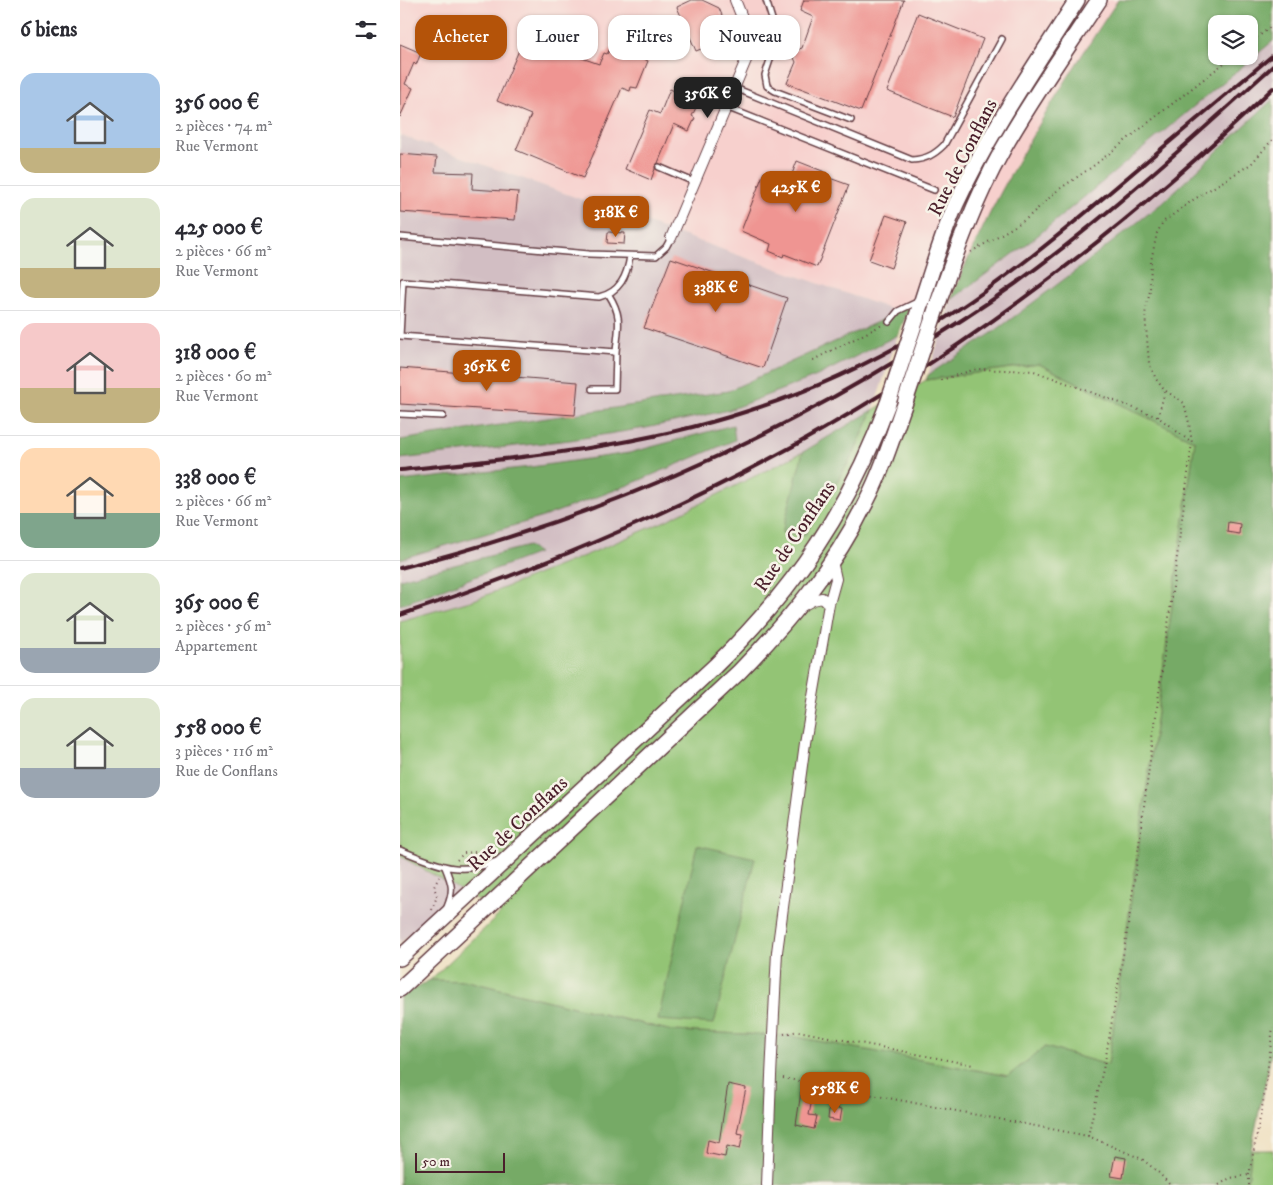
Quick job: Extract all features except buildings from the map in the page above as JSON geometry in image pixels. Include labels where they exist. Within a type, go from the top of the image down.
[{"type":"main road","name":"Rue de Conflans","points":[[400,958],[432,929],[508,849],[715,666],[765,614],[800,571],[835,518],[867,456],[888,403],[956,204],[976,164],[1031,72],[1078,0]]},
{"type":"main road","name":"Rue de Conflans","points":[[400,989],[739,672],[795,610],[832,561],[856,522],[877,479],[954,256],[972,211],[1002,151],[1099,0]]},
{"type":"street","points":[[671,238],[750,53],[750,37],[735,0]]},
{"type":"street","points":[[767,1185],[770,1076],[777,952],[805,743],[829,604],[836,579],[832,561]]},
{"type":"street","points":[[795,610],[817,598],[822,598],[829,604]]},
{"type":"lane","points":[[766,0],[775,29],[772,54],[765,75],[767,86],[775,91],[851,120]]},
{"type":"lane","points":[[735,88],[912,160],[925,159],[935,154],[944,145],[1002,39]]},
{"type":"lane","points":[[726,107],[934,190]]},
{"type":"lane","points":[[659,167],[694,182]]},
{"type":"lane","points":[[400,237],[630,256],[656,256],[666,247],[671,238]]},
{"type":"lane","points":[[616,352],[400,336],[402,281],[599,297],[609,295],[621,283],[628,271],[630,256]]},
{"type":"lane","points":[[592,390],[615,389],[619,318],[616,306],[609,295]]},
{"type":"lane","points":[[890,322],[898,311],[923,299]]},
{"type":"lane","points":[[400,414],[443,416]]},
{"type":"lane","points":[[400,850],[447,868],[466,870],[478,868],[508,849]]},
{"type":"lane","points":[[432,929],[451,898],[453,886],[447,868]]},
{"type":"path","points":[[1258,36],[1273,24]]},
{"type":"path","points":[[954,256],[975,252],[1025,220],[1058,190],[1092,167],[1222,65]]},
{"type":"path","points":[[1088,1136],[1106,1056],[1129,920],[1192,443],[1190,423],[1184,403],[1165,391],[1156,379],[1149,362],[1145,314],[1150,291],[1151,261],[1157,234],[1163,222],[1193,200],[1251,164],[1273,139]]},
{"type":"path","points":[[813,360],[890,322]]},
{"type":"path","points":[[941,380],[976,369],[1034,371],[1158,417],[1192,443]]},
{"type":"path","points":[[1158,417],[1165,391]]},
{"type":"path","points":[[430,913],[437,896],[434,887],[438,879],[464,852],[508,849]]},
{"type":"path","points":[[1249,1185],[1249,1175],[1264,1097],[1273,1027]]},
{"type":"path","points":[[773,1037],[798,1031],[973,1065]]},
{"type":"path","points":[[770,1076],[1088,1136],[1142,1159],[1170,1185]]},
{"type":"path","points":[[1219,1185],[1230,1178],[1249,1175]]},
{"type":"shaded area","points":[[400,0],[1118,0],[1015,164],[958,281],[893,310],[400,135]]},
{"type":"shaded area","points":[[1273,41],[1273,99],[1162,203],[995,331],[928,375],[951,300],[1031,240],[1244,65],[1258,65],[1258,53]]},
{"type":"shaded area","points":[[400,135],[893,310],[886,318],[728,391],[400,440]]},
{"type":"shaded area","points":[[898,335],[873,410],[803,452],[663,522],[589,554],[474,600],[400,621],[400,605],[538,553],[527,546],[400,579],[400,559],[543,517],[735,440],[733,425],[629,453],[531,467],[400,481],[400,459],[570,440],[646,428],[817,376]]},
{"type":"shaded area","points":[[400,856],[460,889],[400,943]]},
{"type":"green space","points":[[1118,0],[1273,0],[1273,41],[1258,53],[1258,15],[1208,15],[1208,65],[1244,65],[1031,241],[951,300],[969,256],[990,213],[1051,105]]},
{"type":"green space","points":[[1273,99],[1273,1045],[1251,1150],[1249,1175],[1245,1185],[400,1185],[400,996],[430,980],[467,981],[672,1031],[790,1036],[1008,1076],[1045,1047],[1108,1065],[1195,441],[1039,364],[926,380],[928,375],[995,331],[1162,203]]},
{"type":"green space","points":[[912,301],[898,335],[817,376],[729,410],[646,428],[570,440],[400,459],[400,440],[728,391],[886,318],[893,310]]},
{"type":"green space","points":[[1039,364],[1195,441],[1108,1065],[1045,1047],[1008,1076],[790,1036],[672,1031],[467,981],[430,980],[501,913],[400,856],[400,621],[474,600],[589,554],[663,522],[803,452],[799,472],[805,535],[854,453],[873,410],[926,380]]},
{"type":"green space","points":[[873,410],[854,453],[805,535],[782,533],[803,452]]},
{"type":"green space","points":[[733,425],[735,440],[626,486],[543,517],[400,559],[400,481],[531,467],[629,453]]},
{"type":"green space","points":[[528,546],[538,553],[400,605],[400,579]]},
{"type":"green space","points":[[697,845],[755,858],[714,1024],[658,1020]]},
{"type":"green space","points":[[1251,1150],[1273,1150],[1273,1185],[1245,1185],[1249,1175]]},
{"type":"railway","points":[[400,470],[576,450],[663,434],[705,424],[770,404],[858,367],[921,333],[1005,277],[1084,214],[1273,55]]},
{"type":"railway","points":[[400,568],[467,550],[598,506],[725,452],[787,422],[848,389],[962,320],[1049,259],[1147,179],[1273,66]]},
{"type":"railway","points":[[400,615],[515,574],[627,528],[716,486],[803,440],[887,390],[970,336],[1049,279],[1201,155],[1273,88]]}]
